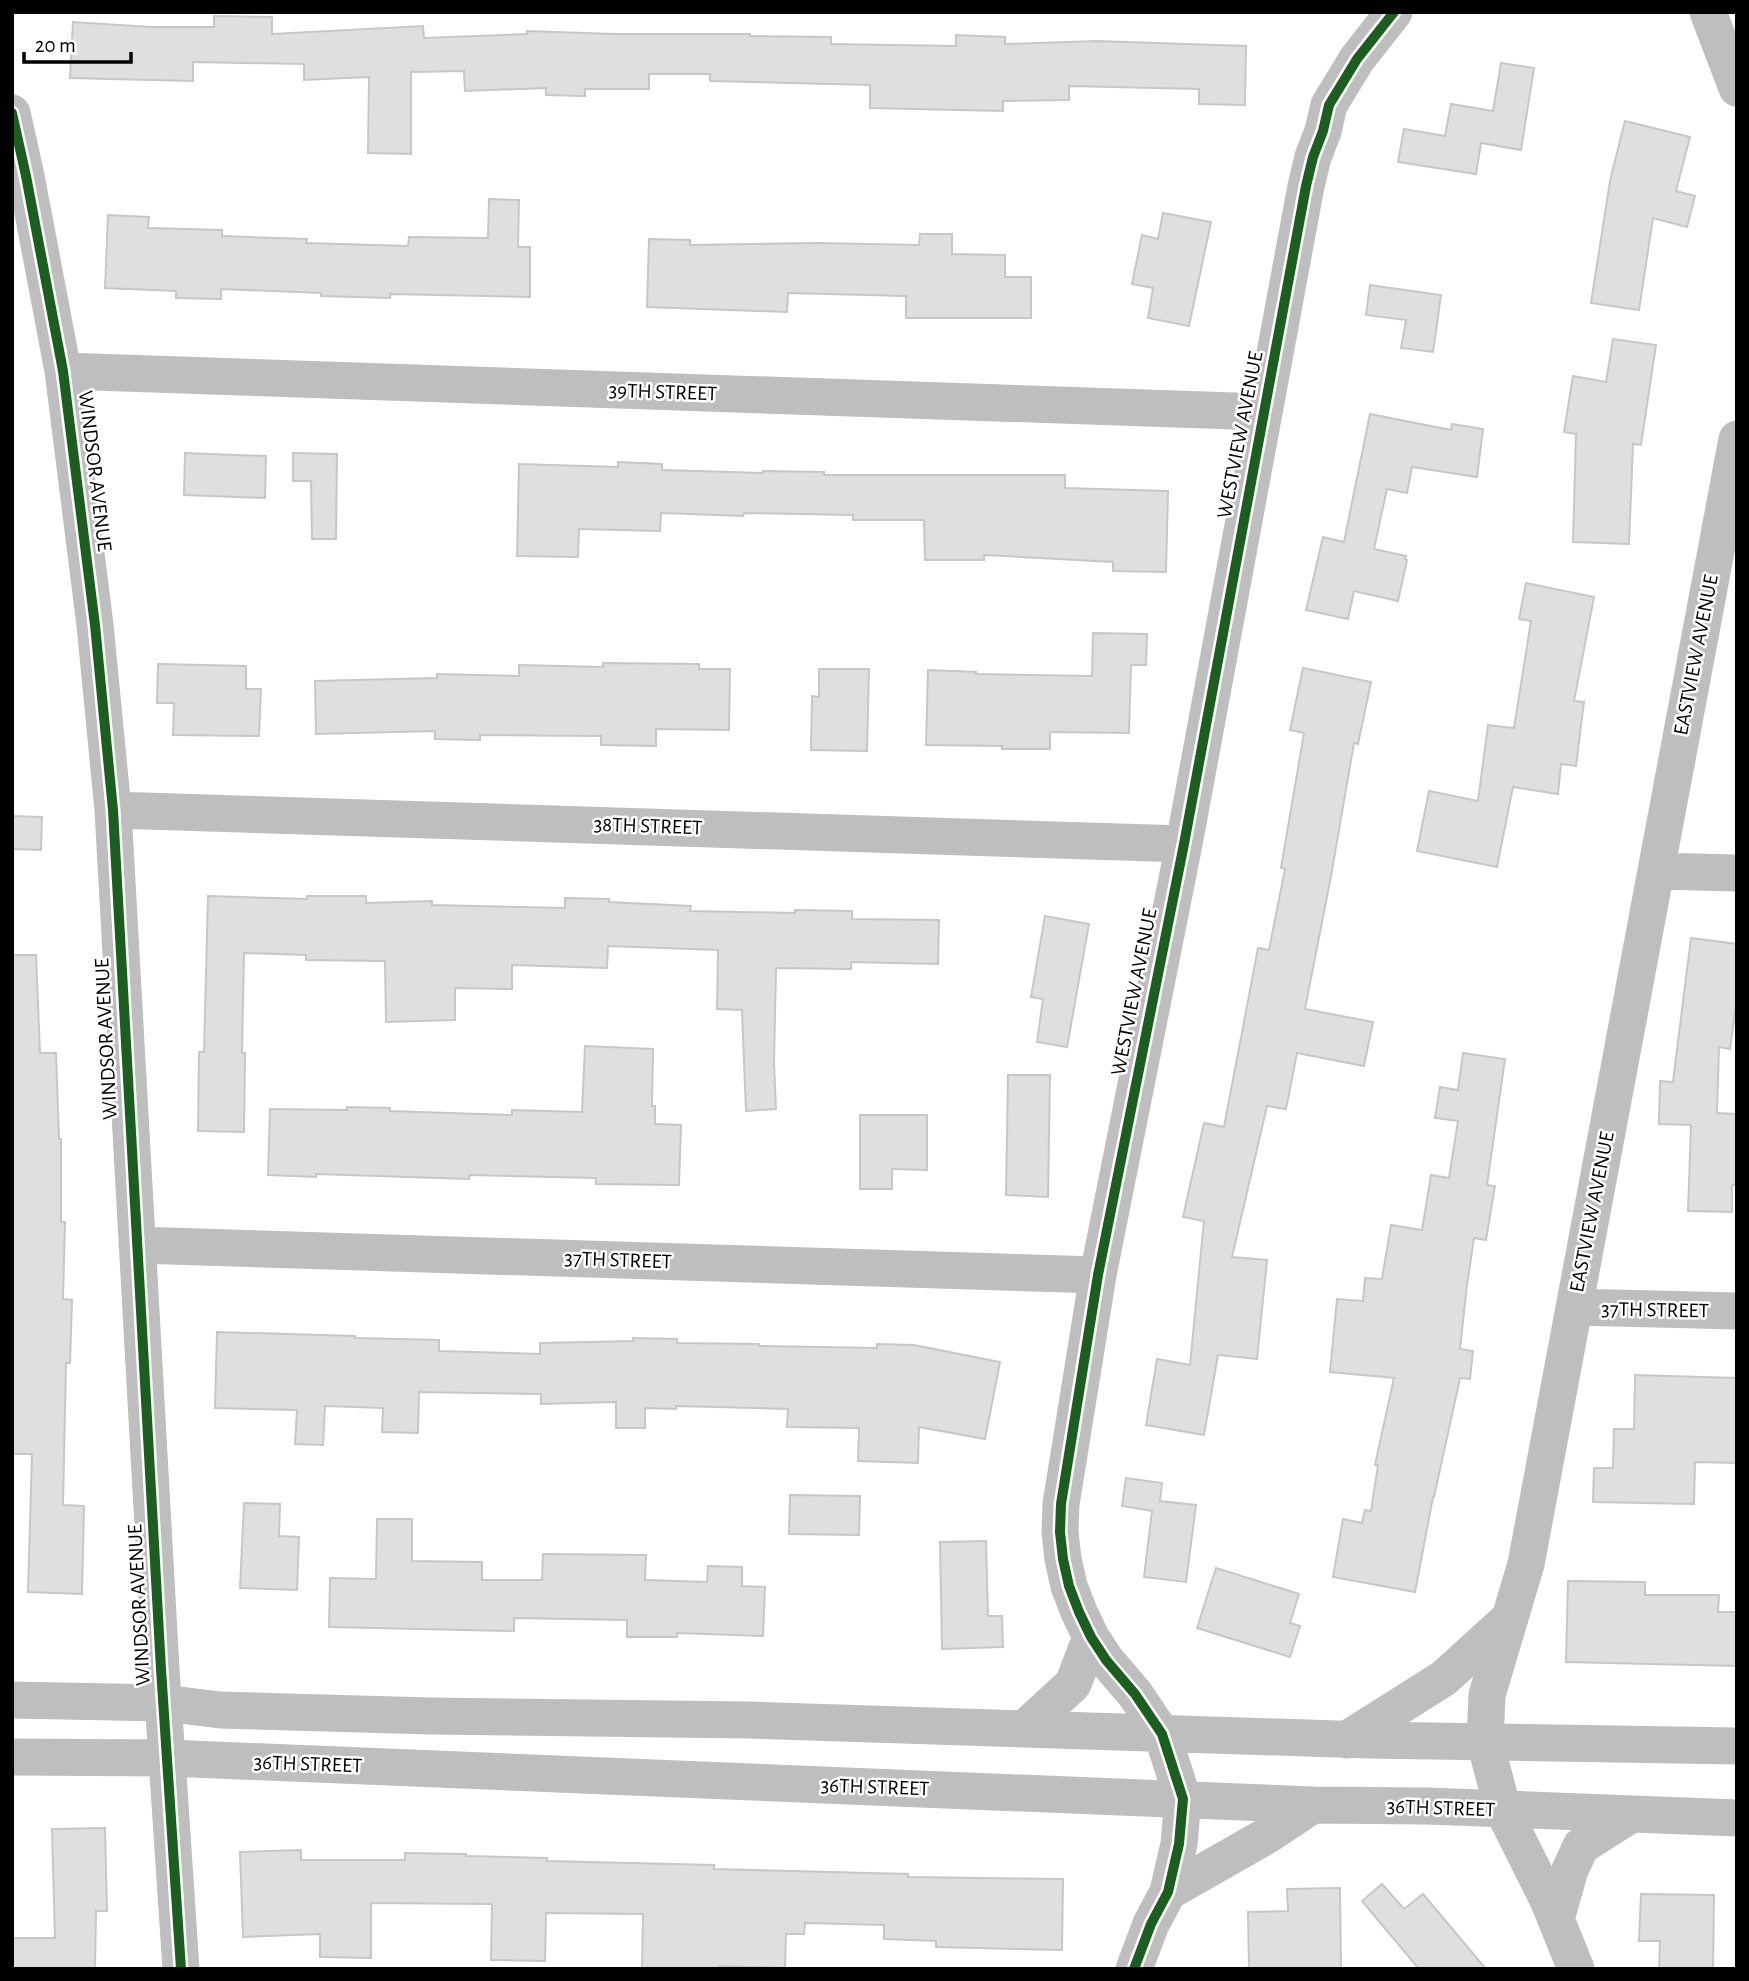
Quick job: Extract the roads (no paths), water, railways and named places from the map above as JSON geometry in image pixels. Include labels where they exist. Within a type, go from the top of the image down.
[{"type":"street","name":"WESTVIEW AVENUE","points":[[1134,1969],[1151,1924],[1168,1892],[1179,1844],[1183,1799],[1162,1734],[1091,1637],[1069,1586],[1063,1559],[1060,1518],[1064,1477],[1098,1275],[1184,844],[1306,186],[1329,105],[1357,59],[1394,12]]},
{"type":"street","points":[[1708,12],[1737,88]]},
{"type":"street","name":"WINDSOR AVENUE","points":[[12,113],[63,371],[95,625],[113,810],[181,1969]]},
{"type":"street","name":"39TH STREET","points":[[63,371],[1264,412]]},
{"type":"street","name":"EASTVIEW AVENUE","points":[[1576,1969],[1556,1919],[1503,1810],[1485,1742],[1487,1695],[1526,1564],[1737,439]]},
{"type":"street","name":"38TH STREET","points":[[113,810],[1184,844]]},
{"type":"street","points":[[1656,871],[1737,873]]},
{"type":"street","name":"37TH STREET","points":[[137,1245],[1098,1275]]},
{"type":"street","name":"37TH STREET","points":[[1574,1307],[1737,1311]]},
{"type":"street","points":[[1346,1740],[1444,1678],[1510,1617]]},
{"type":"street","points":[[1024,1729],[1073,1684],[1091,1637]]},
{"type":"street","points":[[12,1700],[164,1703],[220,1710],[749,1720],[1346,1740],[1737,1746]]},
{"type":"street","name":"36TH STREET","points":[[12,1757],[167,1758],[1313,1805],[1427,1806],[1737,1818]]},
{"type":"street","points":[[1168,1892],[1266,1836],[1313,1805]]},
{"type":"street","points":[[1556,1919],[1570,1870],[1581,1846],[1630,1815]]}]
